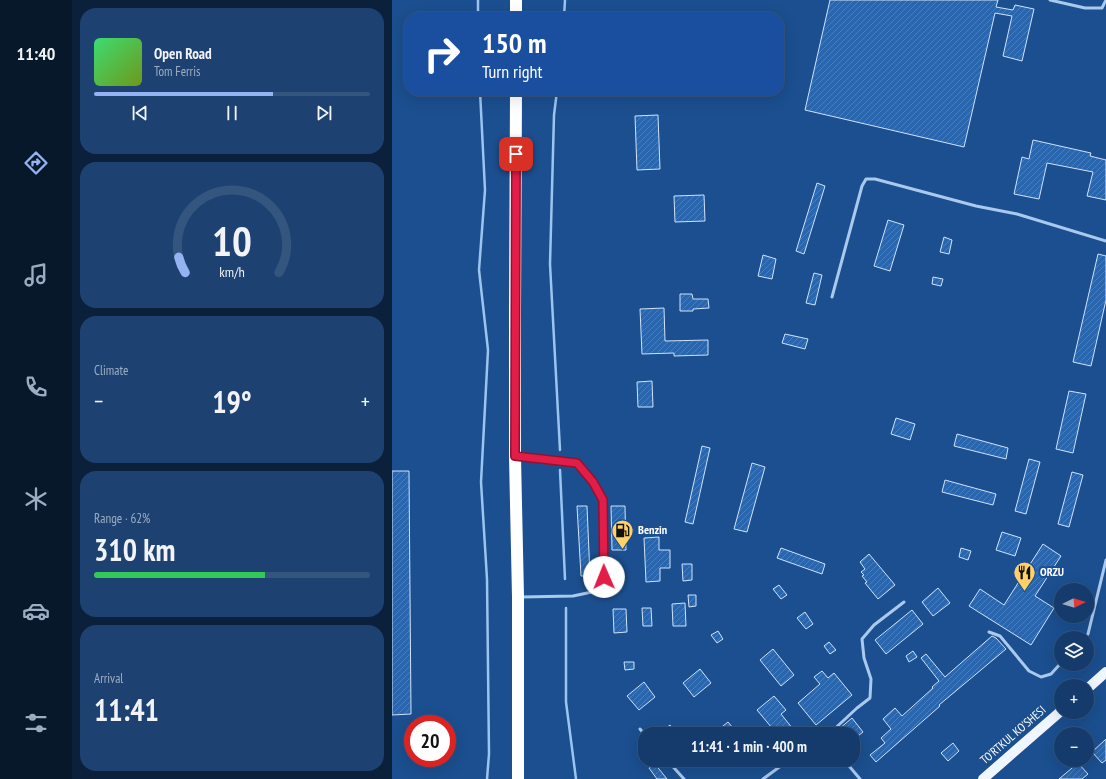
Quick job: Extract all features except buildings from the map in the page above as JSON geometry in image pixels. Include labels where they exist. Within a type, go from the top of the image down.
[{"type":"highway","points":[[516,0],[516,12]]},
{"type":"highway","points":[[516,96],[515,456],[518,597],[518,779]]},
{"type":"main road","points":[[1094,683],[1106,672]]},
{"type":"main road","name":"TO'RTKUL KO'SHESI","points":[[983,779],[1054,717]]},
{"type":"lane","points":[[1050,0],[1085,8],[1102,8],[1106,0]]},
{"type":"lane","points":[[832,297],[862,186],[866,179],[875,179],[976,206],[1017,214],[1106,241]]},
{"type":"lane","points":[[515,456],[577,463],[593,482],[603,500],[604,577],[592,592],[573,596],[518,597]]},
{"type":"lane","points":[[1089,631],[1106,560]]},
{"type":"lane","points":[[837,727],[870,698],[871,679],[864,658],[862,639],[874,625],[904,602]]},
{"type":"lane","points":[[989,632],[1000,636],[1029,671],[1041,677],[1051,674],[1054,671]]},
{"type":"lane","points":[[673,767],[684,779]]},
{"type":"lane","points":[[763,779],[779,767]]},
{"type":"lane","points":[[850,767],[860,779]]},
{"type":"waterway","points":[[478,0],[478,12]]},
{"type":"waterway","points":[[564,12],[565,0]]},
{"type":"waterway","points":[[480,96],[485,190],[479,270],[488,350],[481,482],[487,579],[489,754],[487,779]]},
{"type":"waterway","points":[[556,96],[554,115],[550,264],[560,450]]},
{"type":"waterway","points":[[560,470],[565,579]]},
{"type":"waterway","points":[[566,608],[566,702],[576,779]]},
{"type":"place","name":"Benzin","points":[[622,550]]},
{"type":"place","name":"ORZU","points":[[1025,592]]},
{"type":"route","points":[[516,154],[515,456],[577,463],[593,482],[603,500],[604,577]]}]
